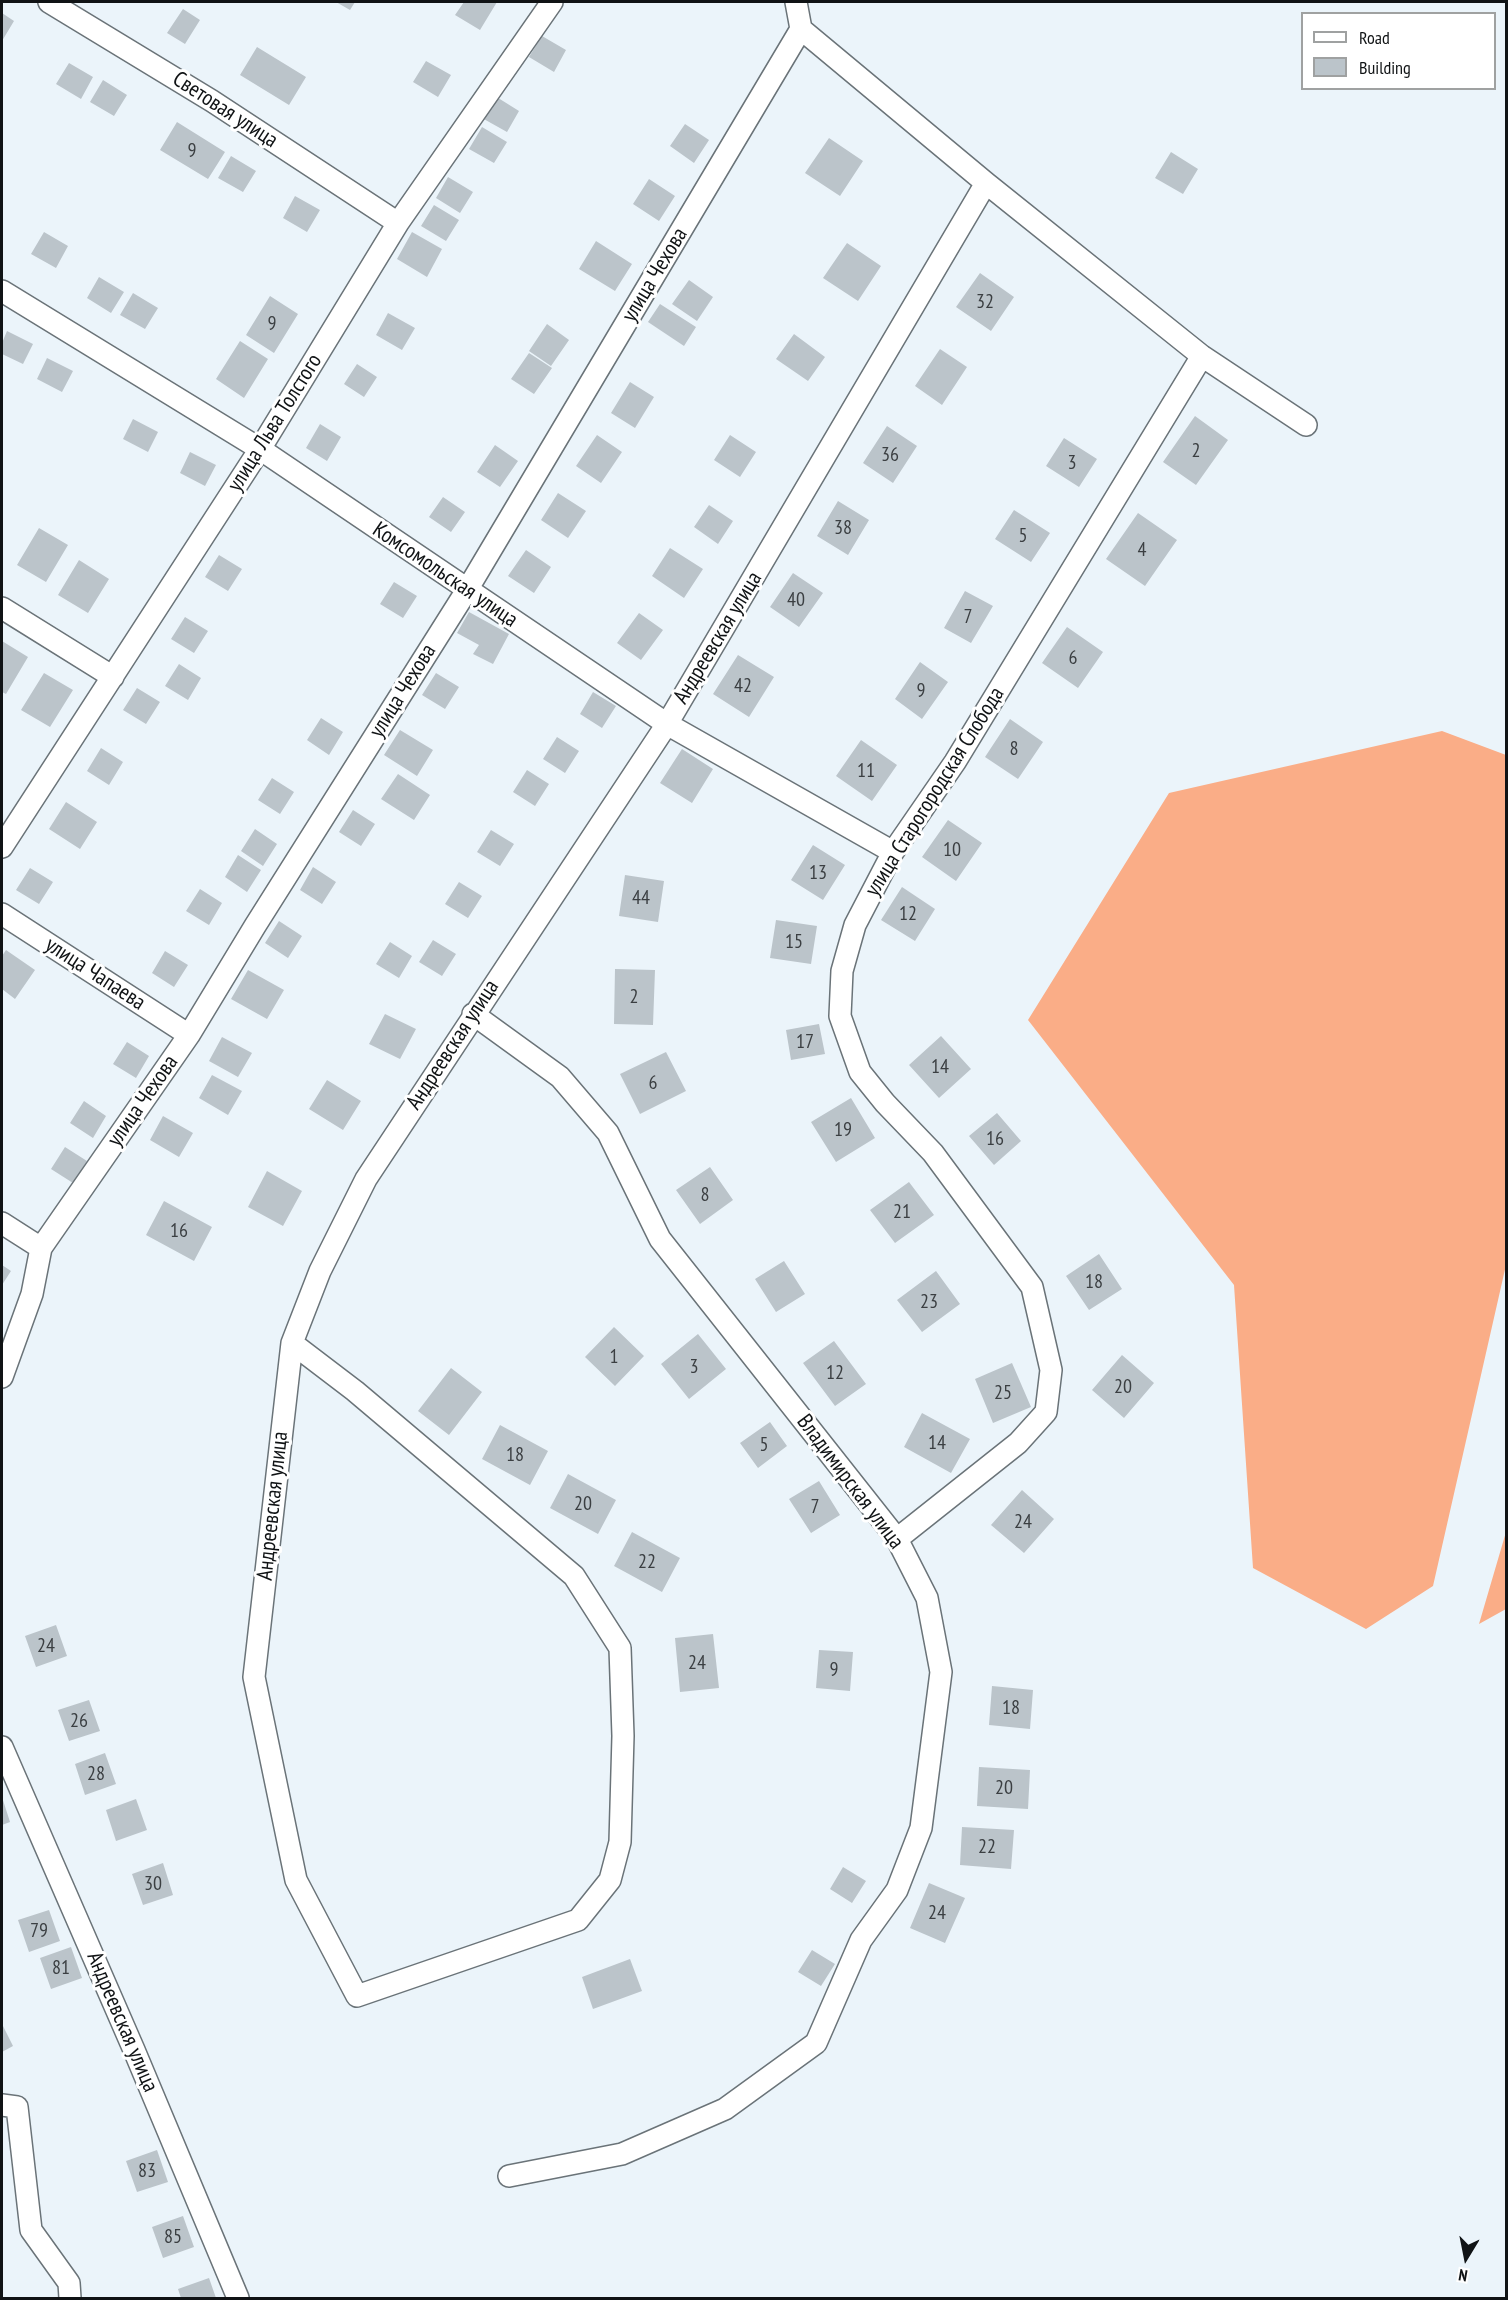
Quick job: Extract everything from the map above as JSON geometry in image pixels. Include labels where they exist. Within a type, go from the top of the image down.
[{"type":"street","name":"Световая улица","points":[[49,2],[212,100],[398,223]]},
{"type":"street","name":"улица Льва Толстого","points":[[2,847],[260,449],[398,223],[552,2]]},
{"type":"street","points":[[796,2],[801,28],[986,183],[1202,356],[1306,425]]},
{"type":"street","name":"улица Чехова","points":[[2,1377],[32,1294],[41,1248],[189,1035],[261,916],[467,590],[801,28]]},
{"type":"street","name":"Андреевская улица","points":[[292,1343],[355,1391],[574,1576],[620,1648],[623,1736],[620,1842],[610,1880],[578,1920],[357,1996],[296,1880],[267,1750],[254,1677],[292,1343],[320,1271],[366,1179],[667,724],[986,183]]},
{"type":"street","name":"Комсомольская улица","points":[[2,291],[260,449],[667,724],[893,852]]},
{"type":"street","name":"улица Старогородская Слобода","points":[[897,1539],[1018,1443],[1046,1413],[1051,1370],[1032,1287],[933,1153],[860,1072],[840,1016],[842,971],[855,925],[893,852],[961,752],[1202,356]]},
{"type":"street","points":[[2,608],[113,676]]},
{"type":"street","name":"улица Чапаева","points":[[2,914],[189,1035]]},
{"type":"street","name":"Владимирская улица","points":[[473,1014],[560,1077],[608,1133],[628,1178],[660,1239],[897,1539],[927,1598],[941,1672],[921,1828],[897,1890],[861,1940],[816,2043],[725,2109],[622,2154],[509,2176]]},
{"type":"street","points":[[2,1223],[41,1248]]},
{"type":"street","name":"Андреевская улица","points":[[2,1747],[134,2050],[238,2298]]},
{"type":"street","points":[[2,2105],[17,2107],[31,2230],[69,2283],[70,2298]]},
{"type":"shaded area","points":[[1442,731],[1506,755],[1506,1265],[1433,1586],[1366,1629],[1253,1568],[1234,1285],[1028,1020],[1169,793]]},
{"type":"shaded area","points":[[1506,1532],[1506,1609],[1479,1624]]},
{"type":"building","points":[[336,2],[355,2],[350,10]]},
{"type":"building","points":[[464,2],[497,2],[480,30],[455,15]]},
{"type":"building","points":[[183,9],[200,20],[185,44],[167,33]]},
{"type":"building","points":[[2,13],[14,21],[2,41]]},
{"type":"building","points":[[542,36],[566,50],[554,72],[529,57]]},
{"type":"building","points":[[257,47],[306,77],[289,105],[240,75]]},
{"type":"building","points":[[426,61],[451,75],[438,97],[413,82]]},
{"type":"building","points":[[69,63],[93,77],[81,99],[56,84]]},
{"type":"building","points":[[103,80],[127,95],[114,116],[90,102]]},
{"type":"building","points":[[495,96],[519,111],[507,132],[482,118]]},
{"type":"building","points":[[177,122],[225,152],[208,179],[160,150]]},
{"type":"building","points":[[685,124],[709,140],[694,163],[670,146]]},
{"type":"building","points":[[482,127],[507,142],[494,163],[469,149]]},
{"type":"building","points":[[829,138],[863,161],[840,196],[805,173]]},
{"type":"building","points":[[1171,152],[1198,169],[1183,194],[1155,178]]},
{"type":"building","points":[[231,156],[256,171],[243,192],[218,178]]},
{"type":"building","points":[[448,177],[473,192],[460,213],[436,198]]},
{"type":"building","points":[[649,179],[675,196],[659,221],[633,204]]},
{"type":"building","points":[[295,196],[320,210],[307,232],[283,218]]},
{"type":"building","points":[[434,205],[459,220],[446,241],[421,226]]},
{"type":"building","points":[[44,232],[68,246],[56,268],[31,254]]},
{"type":"building","points":[[412,232],[442,249],[427,277],[397,259]]},
{"type":"building","points":[[596,241],[632,264],[615,291],[579,269]]},
{"type":"building","points":[[847,243],[881,266],[858,301],[823,278]]},
{"type":"building","points":[[980,273],[1014,297],[991,331],[956,307]]},
{"type":"building","points":[[99,277],[124,292],[111,313],[87,298]]},
{"type":"building","points":[[689,280],[713,297],[697,321],[672,304]]},
{"type":"building","points":[[133,293],[158,308],[145,329],[120,315]]},
{"type":"building","points":[[270,296],[298,314],[274,353],[246,335]]},
{"type":"building","points":[[660,304],[696,327],[684,346],[648,322]]},
{"type":"building","points":[[388,313],[415,328],[402,350],[376,335]]},
{"type":"building","points":[[547,324],[569,340],[551,366],[529,351]]},
{"type":"building","points":[[7,331],[33,344],[23,364],[2,354],[2,343]]},
{"type":"building","points":[[794,334],[825,357],[808,381],[776,359]]},
{"type":"building","points":[[240,341],[268,359],[244,398],[216,379]]},
{"type":"building","points":[[940,349],[967,367],[942,405],[915,386]]},
{"type":"building","points":[[529,353],[552,368],[534,394],[511,379]]},
{"type":"building","points":[[47,358],[73,371],[62,392],[37,379]]},
{"type":"building","points":[[357,364],[377,377],[364,397],[344,384]]},
{"type":"building","points":[[630,382],[654,397],[635,428],[611,413]]},
{"type":"building","points":[[1195,416],[1228,440],[1196,485],[1163,462]]},
{"type":"building","points":[[133,419],[158,432],[148,452],[123,439]]},
{"type":"building","points":[[320,424],[341,437],[327,461],[306,448]]},
{"type":"building","points":[[887,426],[917,446],[893,483],[863,463]]},
{"type":"building","points":[[597,435],[622,452],[601,483],[576,466]]},
{"type":"building","points":[[730,435],[756,452],[740,477],[714,460]]},
{"type":"building","points":[[1064,438],[1097,459],[1079,487],[1046,466]]},
{"type":"building","points":[[495,445],[518,461],[500,487],[477,472]]},
{"type":"building","points":[[190,452],[216,465],[205,486],[180,473]]},
{"type":"building","points":[[558,493],[586,511],[568,538],[541,520]]},
{"type":"building","points":[[443,497],[465,512],[451,532],[429,517]]},
{"type":"building","points":[[838,501],[869,520],[848,555],[817,536]]},
{"type":"building","points":[[709,505],[733,521],[718,544],[694,527]]},
{"type":"building","points":[[1014,510],[1050,533],[1031,562],[995,539]]},
{"type":"building","points":[[1138,513],[1177,540],[1145,586],[1106,559]]},
{"type":"building","points":[[39,528],[68,545],[46,582],[17,565]]},
{"type":"building","points":[[670,548],[703,569],[684,598],[652,576]]},
{"type":"building","points":[[526,550],[551,567],[534,593],[508,576]]},
{"type":"building","points":[[219,555],[242,569],[228,591],[205,577]]},
{"type":"building","points":[[79,560],[109,579],[88,613],[58,595]]},
{"type":"building","points":[[793,573],[823,593],[799,627],[770,607]]},
{"type":"building","points":[[394,582],[417,596],[403,618],[380,604]]},
{"type":"building","points":[[965,591],[993,606],[971,643],[944,628]]},
{"type":"building","points":[[469,612],[509,634],[493,664],[473,654],[479,645],[457,633]]},
{"type":"building","points":[[639,613],[663,630],[641,660],[617,643]]},
{"type":"building","points":[[185,617],[208,631],[194,653],[171,639]]},
{"type":"building","points":[[1067,627],[1103,652],[1078,688],[1042,663]]},
{"type":"building","points":[[2,641],[28,657],[6,694],[2,692]]},
{"type":"building","points":[[738,655],[774,677],[749,717],[713,694]]},
{"type":"building","points":[[920,662],[948,682],[922,719],[895,699]]},
{"type":"building","points":[[179,664],[201,678],[188,700],[165,686]]},
{"type":"building","points":[[44,673],[73,690],[50,727],[21,710]]},
{"type":"building","points":[[436,673],[459,687],[445,709],[422,695]]},
{"type":"building","points":[[137,688],[160,702],[146,724],[123,710]]},
{"type":"building","points":[[593,692],[616,706],[602,728],[580,714]]},
{"type":"building","points":[[321,718],[343,732],[329,755],[307,740]]},
{"type":"building","points":[[1010,719],[1043,742],[1018,779],[985,757]]},
{"type":"building","points":[[400,730],[433,750],[417,776],[384,755]]},
{"type":"building","points":[[557,737],[579,751],[565,773],[543,759]]},
{"type":"building","points":[[861,740],[897,765],[872,801],[836,776]]},
{"type":"building","points":[[101,748],[123,762],[109,785],[87,771]]},
{"type":"building","points":[[682,749],[713,769],[692,803],[660,783]]},
{"type":"building","points":[[527,770],[549,784],[535,806],[513,792]]},
{"type":"building","points":[[398,774],[430,795],[414,820],[381,799]]},
{"type":"building","points":[[272,778],[294,792],[280,814],[258,800]]},
{"type":"building","points":[[66,802],[97,822],[80,849],[49,829]]},
{"type":"building","points":[[353,810],[375,824],[361,846],[339,832]]},
{"type":"building","points":[[948,820],[982,843],[956,881],[922,857]]},
{"type":"building","points":[[255,829],[277,844],[263,866],[241,851]]},
{"type":"building","points":[[491,830],[514,844],[500,866],[477,852]]},
{"type":"building","points":[[813,845],[845,865],[823,900],[791,880]]},
{"type":"building","points":[[238,855],[261,870],[247,892],[225,877]]},
{"type":"building","points":[[313,867],[336,882],[322,904],[300,890]]},
{"type":"building","points":[[30,868],[53,882],[39,904],[16,890]]},
{"type":"building","points":[[625,875],[664,881],[658,922],[619,916]]},
{"type":"building","points":[[459,882],[482,896],[468,918],[445,904]]},
{"type":"building","points":[[902,887],[935,909],[915,941],[881,920]]},
{"type":"building","points":[[200,889],[222,903],[209,925],[186,911]]},
{"type":"building","points":[[776,920],[817,926],[811,964],[770,958]]},
{"type":"building","points":[[279,921],[302,936],[288,958],[265,943]]},
{"type":"building","points":[[433,940],[456,954],[442,976],[419,962]]},
{"type":"building","points":[[390,942],[412,956],[399,978],[376,964]]},
{"type":"building","points":[[6,950],[35,970],[15,999],[2,989],[2,956]]},
{"type":"building","points":[[165,951],[188,965],[174,987],[152,973]]},
{"type":"building","points":[[615,969],[655,970],[653,1025],[614,1024]]},
{"type":"building","points":[[248,970],[284,990],[267,1019],[231,999]]},
{"type":"building","points":[[385,1014],[416,1029],[400,1059],[369,1044]]},
{"type":"building","points":[[819,1024],[825,1054],[791,1060],[786,1030]]},
{"type":"building","points":[[941,1036],[971,1069],[939,1098],[909,1065]]},
{"type":"building","points":[[222,1037],[252,1053],[238,1077],[209,1061]]},
{"type":"building","points":[[127,1042],[149,1056],[136,1078],[113,1064]]},
{"type":"building","points":[[666,1052],[686,1091],[640,1114],[620,1074]]},
{"type":"building","points":[[212,1075],[242,1091],[228,1115],[199,1098]]},
{"type":"building","points":[[327,1080],[361,1101],[343,1130],[309,1109]]},
{"type":"building","points":[[851,1098],[875,1138],[836,1162],[811,1122]]},
{"type":"building","points":[[84,1101],[106,1116],[93,1138],[70,1123]]},
{"type":"building","points":[[997,1113],[1021,1141],[994,1165],[969,1136]]},
{"type":"building","points":[[163,1116],[193,1133],[179,1157],[150,1140]]},
{"type":"building","points":[[65,1147],[87,1161],[73,1183],[51,1169]]},
{"type":"building","points":[[710,1167],[733,1200],[700,1224],[676,1190]]},
{"type":"building","points":[[267,1171],[302,1191],[283,1226],[248,1207]]},
{"type":"building","points":[[909,1182],[934,1215],[895,1243],[870,1210]]},
{"type":"building","points":[[164,1201],[212,1227],[194,1261],[146,1235]]},
{"type":"building","points":[[1099,1254],[1122,1289],[1089,1310],[1066,1276]]},
{"type":"building","points":[[784,1261],[805,1294],[776,1312],[755,1279]]},
{"type":"building","points":[[2,1265],[11,1271],[2,1285]]},
{"type":"building","points":[[936,1271],[960,1304],[922,1332],[897,1300]]},
{"type":"building","points":[[614,1327],[644,1356],[615,1386],[585,1357]]},
{"type":"building","points":[[698,1334],[726,1369],[689,1399],[661,1364]]},
{"type":"building","points":[[834,1341],[866,1384],[835,1406],[803,1363]]},
{"type":"building","points":[[1122,1355],[1154,1383],[1124,1418],[1092,1390]]},
{"type":"building","points":[[1012,1363],[1031,1407],[993,1423],[975,1379]]},
{"type":"building","points":[[451,1368],[482,1392],[449,1435],[418,1411]]},
{"type":"building","points":[[922,1413],[970,1439],[951,1473],[904,1447]]},
{"type":"building","points":[[770,1422],[787,1446],[758,1468],[740,1443]]},
{"type":"building","points":[[500,1425],[548,1451],[530,1485],[482,1459]]},
{"type":"building","points":[[568,1474],[616,1500],[598,1534],[550,1508]]},
{"type":"building","points":[[819,1481],[840,1515],[811,1533],[789,1499]]},
{"type":"building","points":[[1022,1490],[1054,1519],[1024,1553],[991,1525]]},
{"type":"building","points":[[632,1532],[680,1558],[662,1592],[614,1566]]},
{"type":"building","points":[[56,1625],[67,1656],[36,1667],[25,1636]]},
{"type":"building","points":[[713,1634],[719,1688],[680,1692],[675,1638]]},
{"type":"building","points":[[819,1650],[853,1652],[850,1691],[816,1688]]},
{"type":"building","points":[[992,1686],[1033,1690],[1030,1729],[989,1725]]},
{"type":"building","points":[[89,1700],[100,1731],[69,1741],[58,1710]]},
{"type":"building","points":[[105,1753],[116,1784],[85,1795],[75,1764]]},
{"type":"building","points":[[979,1767],[1030,1770],[1028,1809],[977,1806]]},
{"type":"building","points":[[2,1797],[10,1822],[2,1825]]},
{"type":"building","points":[[136,1799],[147,1830],[116,1841],[106,1810]]},
{"type":"building","points":[[962,1827],[1014,1830],[1011,1869],[960,1865]]},
{"type":"building","points":[[163,1863],[173,1895],[143,1905],[132,1874]]},
{"type":"building","points":[[843,1867],[866,1881],[852,1903],[830,1889]]},
{"type":"building","points":[[929,1883],[965,1898],[945,1943],[910,1928]]},
{"type":"building","points":[[49,1910],[60,1941],[29,1952],[18,1920]]},
{"type":"building","points":[[71,1947],[82,1978],[51,1989],[40,1958]]},
{"type":"building","points":[[812,1950],[835,1964],[821,1986],[798,1972]]},
{"type":"building","points":[[630,1959],[642,1991],[593,2009],[582,1977]]},
{"type":"building","points":[[2,2024],[13,2046],[2,2052]]},
{"type":"building","points":[[157,2150],[168,2182],[137,2192],[126,2161]]},
{"type":"building","points":[[183,2216],[194,2247],[163,2258],[152,2227]]},
{"type":"building","points":[[209,2278],[216,2298],[181,2298],[178,2289]]}]
